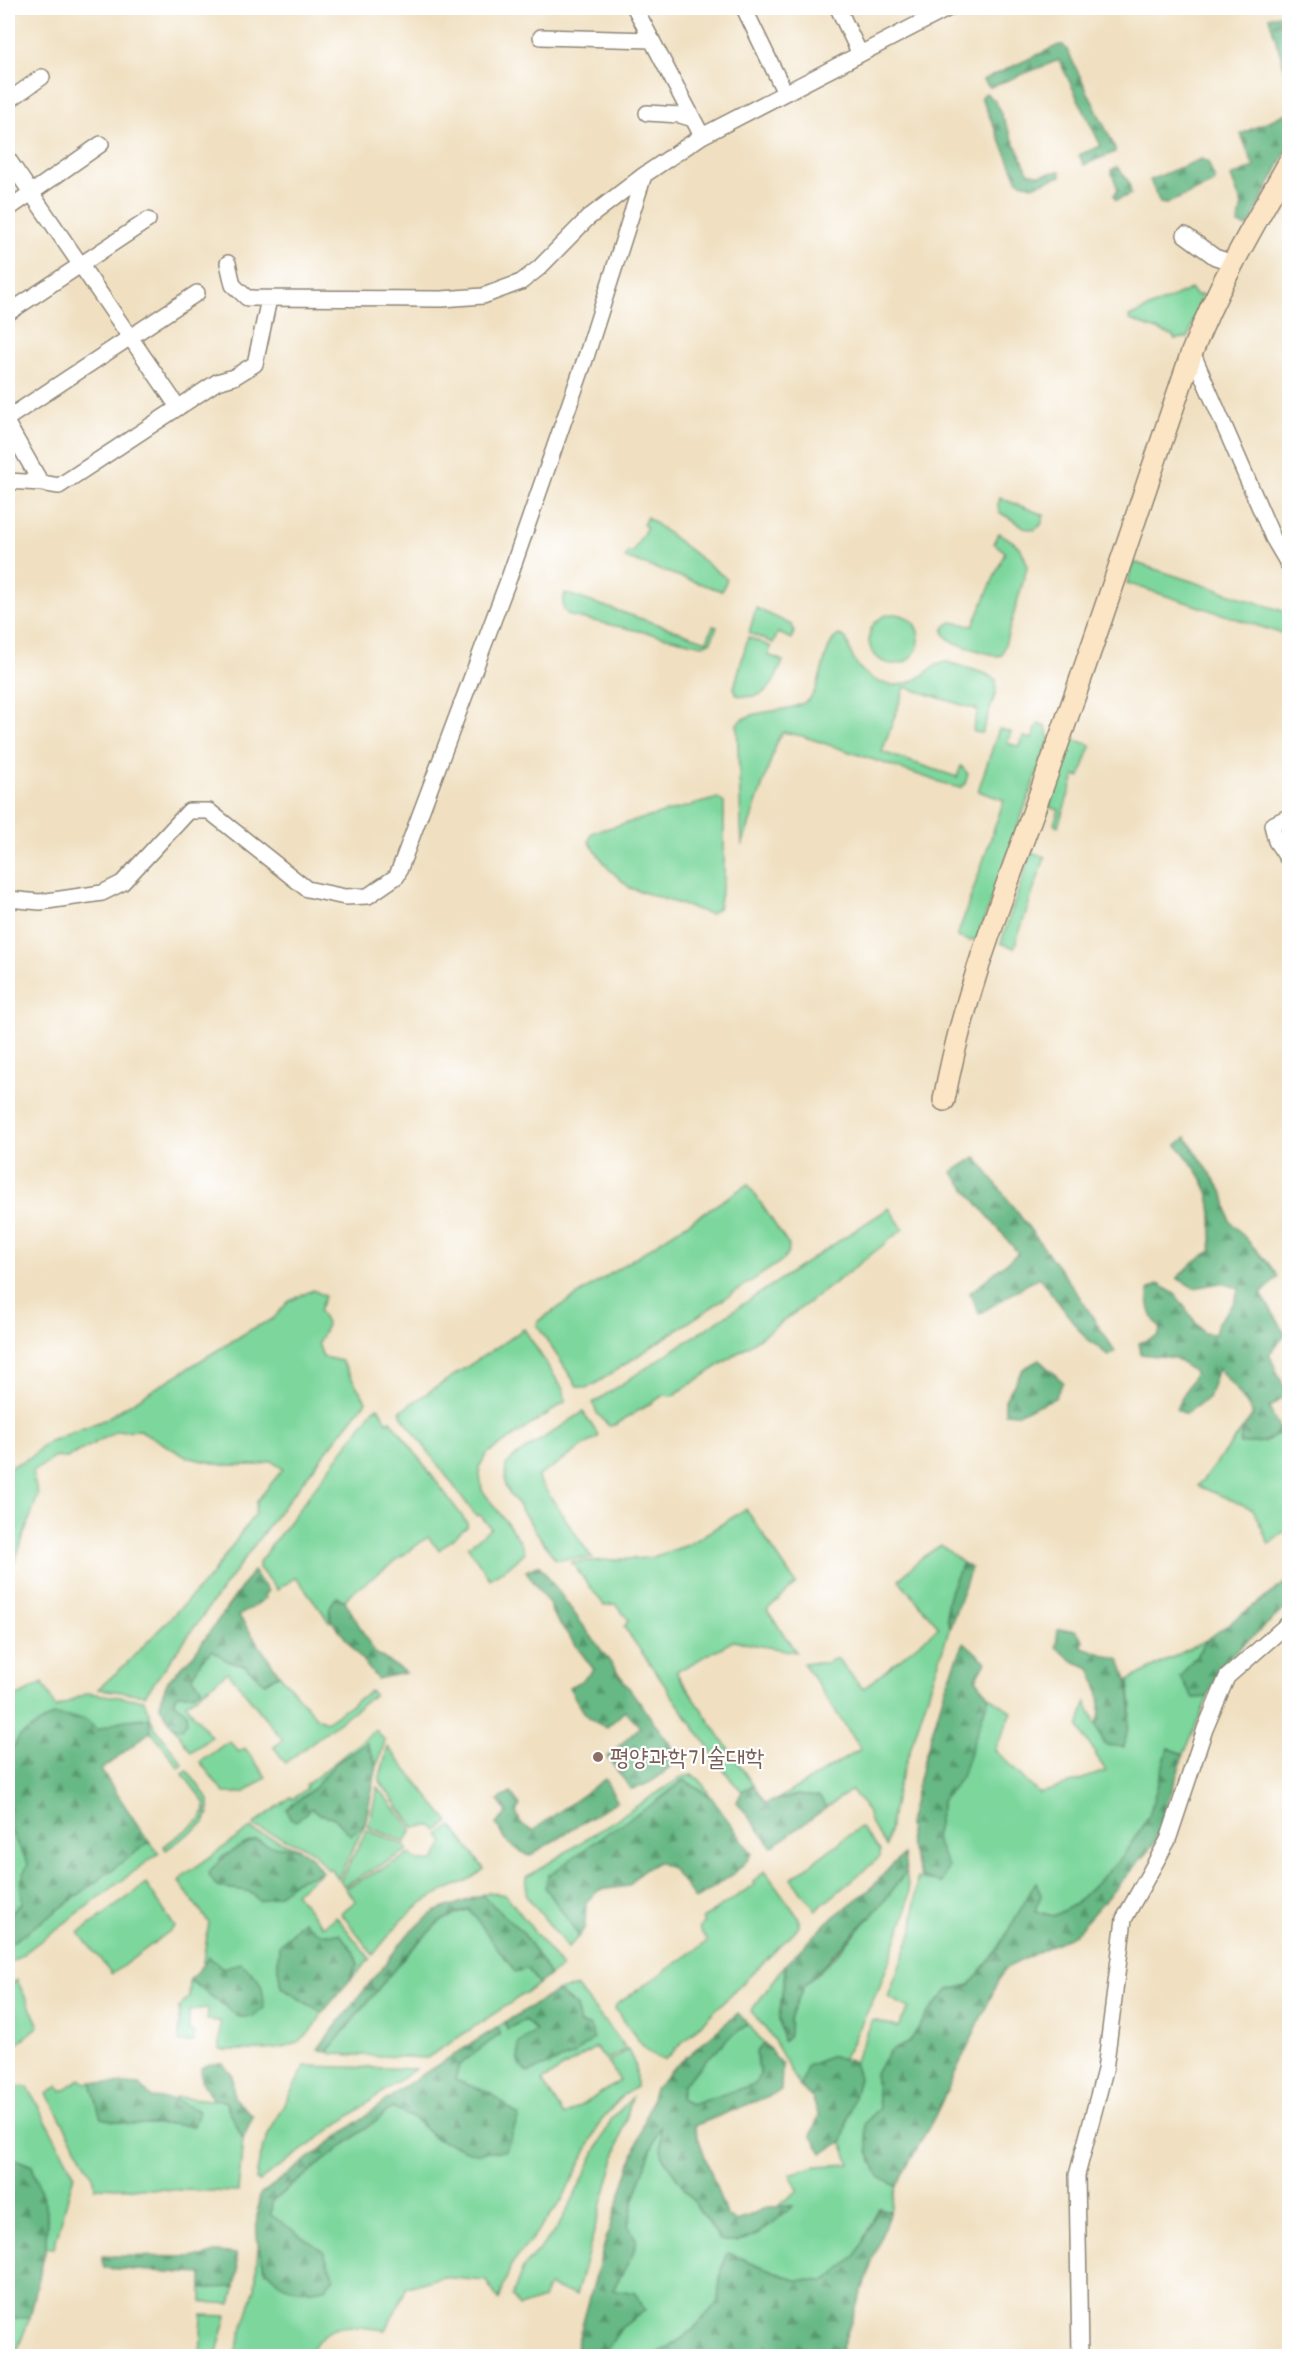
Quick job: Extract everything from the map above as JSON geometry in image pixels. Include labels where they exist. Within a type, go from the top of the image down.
[{"type":"street","points":[[635,8],[702,136]]},
{"type":"street","points":[[744,8],[785,93]]},
{"type":"street","points":[[838,8],[860,54]]},
{"type":"street","points":[[228,263],[233,285],[247,298],[442,299],[483,296],[521,282],[540,267],[588,218],[644,175],[702,136],[939,10]]},
{"type":"street","points":[[541,37],[652,40]]},
{"type":"street","points":[[8,102],[42,77]]},
{"type":"street","points":[[647,113],[680,115],[693,119]]},
{"type":"street","points":[[8,209],[101,144]]},
{"type":"street","points":[[8,159],[81,264],[128,338],[178,407]]},
{"type":"street","points":[[944,1100],[952,1057],[977,973],[1102,619],[1192,352],[1233,263],[1290,161]]},
{"type":"street","points":[[8,899],[40,902],[102,893],[122,883],[189,811],[209,811],[307,889],[345,897],[368,896],[397,876],[509,578],[587,354],[644,175]]},
{"type":"street","points":[[8,313],[148,220]]},
{"type":"street","points":[[1185,235],[1215,257],[1233,263]]},
{"type":"street","points":[[8,418],[197,293]]},
{"type":"street","points":[[8,481],[59,486],[218,382],[255,364],[269,299]]},
{"type":"street","points":[[1192,352],[1273,538],[1290,567]]},
{"type":"street","points":[[8,425],[40,483]]},
{"type":"street","points":[[1290,816],[1272,825],[1276,841],[1290,862]]},
{"type":"street","points":[[1080,2356],[1077,2175],[1105,2070],[1124,1919],[1168,1840],[1205,1729],[1227,1677],[1290,1622]]},
{"type":"green space","points":[[1283,14],[1289,21],[1289,94],[1287,76],[1269,17]]},
{"type":"green space","points":[[1063,45],[1067,50],[1115,148],[1115,152],[1084,165],[1079,155],[1101,146],[1059,60],[990,87],[983,80]]},
{"type":"green space","points":[[986,93],[995,101],[1028,172],[1040,175],[1060,171],[1061,176],[1032,186],[1018,181],[981,97]]},
{"type":"green space","points":[[1289,112],[1289,146],[1248,227],[1238,224],[1242,205],[1231,177],[1254,167],[1241,134]]},
{"type":"green space","points":[[1201,159],[1208,162],[1214,183],[1166,204],[1160,203],[1150,180]]},
{"type":"green space","points":[[1117,167],[1129,182],[1131,194],[1117,200],[1114,195],[1118,190],[1111,170]]},
{"type":"green space","points":[[1191,289],[1195,295],[1202,295],[1188,338],[1174,339],[1173,336],[1130,320],[1129,317]]},
{"type":"green space","points":[[1000,498],[1044,515],[1041,525],[1034,530],[1026,528],[999,512]]},
{"type":"green space","points":[[647,517],[727,579],[722,591],[625,558],[628,552],[632,553],[647,527],[643,525]]},
{"type":"green space","points":[[999,533],[1018,546],[1024,555],[1027,568],[1002,655],[998,656],[959,644],[944,634],[944,628],[952,622],[973,626],[1005,552],[994,543]]},
{"type":"green space","points":[[1133,562],[1289,613],[1289,636],[1127,583]]},
{"type":"green space","points":[[565,593],[707,641],[713,626],[717,627],[711,641],[703,645],[571,616],[565,612],[563,606]]},
{"type":"green space","points":[[756,608],[792,625],[794,631],[792,639],[778,633],[773,643],[749,633]]},
{"type":"green space","points":[[889,614],[899,614],[912,621],[919,634],[919,644],[912,657],[899,664],[889,664],[880,660],[873,653],[869,644],[869,634],[873,625],[880,618]]},
{"type":"green space","points":[[839,635],[846,638],[853,657],[865,674],[880,682],[897,685],[906,683],[947,662],[984,673],[996,680],[996,692],[982,733],[974,732],[973,729],[978,710],[905,687],[882,752],[957,777],[961,766],[968,774],[965,784],[960,788],[952,786],[802,736],[783,732],[778,739],[742,846],[737,724],[753,715],[795,707],[811,697],[830,645]]},
{"type":"green space","points":[[748,637],[771,647],[768,655],[783,661],[767,690],[762,694],[747,697],[737,695],[734,688]]},
{"type":"green space","points":[[1038,724],[1046,727],[1050,738],[977,939],[970,941],[957,937],[1004,800],[978,791],[999,729],[1011,732],[1007,743],[1020,747],[1023,737],[1032,739]]},
{"type":"green space","points":[[1072,739],[1091,745],[1080,777],[1075,776],[1058,826],[1054,824],[1059,810],[1049,807]]},
{"type":"green space","points":[[718,798],[724,803],[724,878],[718,908],[710,914],[630,888],[608,868],[589,842],[594,832]]},
{"type":"green space","points":[[1031,852],[1045,857],[1014,948],[1001,943]]},
{"type":"green space","points":[[1186,1137],[1224,1194],[1230,1221],[1278,1277],[1261,1294],[1286,1334],[1269,1354],[1287,1394],[1269,1408],[1282,1433],[1263,1442],[1240,1444],[1242,1430],[1253,1414],[1218,1368],[1208,1398],[1185,1414],[1176,1409],[1195,1373],[1175,1358],[1141,1354],[1139,1343],[1158,1336],[1161,1329],[1150,1311],[1148,1290],[1159,1284],[1176,1295],[1203,1333],[1215,1334],[1218,1322],[1234,1303],[1239,1288],[1220,1283],[1194,1288],[1177,1278],[1195,1261],[1211,1251],[1212,1218],[1208,1194],[1204,1182],[1177,1145]]},
{"type":"green space","points":[[976,1157],[1073,1287],[1115,1351],[1109,1356],[1084,1336],[1039,1277],[979,1314],[970,1293],[1018,1253],[952,1172]]},
{"type":"green space","points":[[748,1184],[789,1246],[788,1253],[783,1260],[595,1384],[586,1388],[577,1386],[537,1325],[538,1321]]},
{"type":"green space","points":[[889,1208],[903,1229],[761,1337],[672,1396],[664,1395],[615,1425],[609,1426],[597,1413],[593,1403]]},
{"type":"green space","points":[[313,1290],[325,1296],[319,1311],[327,1325],[318,1343],[323,1357],[341,1361],[366,1401],[274,1518],[145,1695],[98,1689],[126,1664],[210,1577],[254,1515],[257,1501],[283,1469],[271,1461],[260,1465],[223,1465],[186,1457],[140,1430],[117,1431],[67,1458],[55,1457],[32,1472],[38,1495],[15,1561],[8,1571],[8,1468],[29,1458],[48,1442],[104,1420],[252,1329],[273,1319],[289,1301]]},
{"type":"green space","points":[[524,1329],[564,1391],[565,1402],[487,1454],[479,1467],[482,1490],[518,1538],[525,1552],[515,1562],[490,1579],[468,1547],[491,1528],[480,1515],[476,1516],[400,1411]]},
{"type":"green space","points":[[1039,1360],[1063,1382],[1055,1398],[1017,1414],[1005,1413],[1005,1400],[1023,1369]]},
{"type":"green space","points":[[378,1407],[387,1422],[391,1420],[467,1523],[467,1527],[439,1550],[428,1537],[349,1595],[345,1601],[337,1597],[329,1613],[332,1621],[330,1622],[296,1577],[277,1590],[259,1568],[259,1562],[374,1409]]},
{"type":"green space","points":[[583,1412],[599,1436],[537,1477],[592,1558],[555,1559],[505,1486],[506,1465]]},
{"type":"green space","points":[[1242,1430],[1240,1444],[1263,1442],[1282,1433],[1289,1441],[1289,1528],[1269,1544],[1253,1509],[1198,1486]]},
{"type":"green space","points":[[746,1509],[796,1584],[767,1610],[796,1652],[733,1641],[676,1672],[753,1785],[742,1791],[732,1781],[624,1627],[629,1620],[615,1604],[604,1605],[571,1562],[650,1558],[688,1545]]},
{"type":"green space","points":[[941,1545],[963,1563],[949,1594],[947,1610],[950,1627],[897,1790],[886,1846],[871,1824],[867,1811],[852,1790],[827,1807],[819,1797],[797,1795],[776,1800],[861,1749],[803,1663],[825,1663],[837,1658],[863,1689],[939,1627],[899,1580],[921,1558]]},
{"type":"green space","points":[[963,1563],[971,1568],[950,1627],[948,1602],[952,1586]]},
{"type":"green space","points":[[539,1565],[678,1755],[664,1772],[652,1781],[631,1789],[607,1757],[640,1727],[625,1711],[607,1727],[593,1721],[584,1712],[569,1687],[594,1670],[552,1613],[551,1607],[526,1571]]},
{"type":"green space","points":[[253,1571],[268,1591],[264,1595],[266,1598],[239,1616],[279,1674],[265,1683],[244,1665],[226,1660],[213,1650],[201,1661],[192,1677],[202,1689],[192,1694],[178,1694],[173,1702],[187,1713],[187,1721],[182,1729],[173,1726],[160,1707],[168,1681],[194,1654]]},
{"type":"green space","points":[[1289,1580],[1289,1605],[1221,1664],[1208,1697],[1193,1698],[1180,1677],[1208,1639]]},
{"type":"green space","points":[[337,1597],[345,1601],[375,1653],[406,1673],[377,1679],[332,1621],[330,1608]]},
{"type":"green space","points":[[1058,1630],[1075,1630],[1083,1641],[1082,1647],[1120,1660],[1128,1683],[1131,1703],[1124,1747],[1105,1745],[1097,1726],[1100,1697],[1090,1668],[1073,1661],[1056,1647]]},
{"type":"green space","points":[[1208,1639],[1181,1677],[1193,1698],[1208,1697],[1184,1754],[1168,1748],[1149,1816],[1121,1859],[1074,1905],[1053,1916],[1035,1911],[1041,1895],[1036,1883],[999,1947],[970,1985],[949,1990],[928,2013],[909,2043],[890,2051],[875,2073],[879,2107],[865,2124],[879,2176],[896,2186],[890,2211],[879,2208],[855,2257],[827,2281],[795,2280],[728,2253],[721,2270],[718,2302],[688,2335],[654,2356],[603,2356],[621,2328],[645,2310],[613,2289],[633,2254],[636,2239],[628,2226],[634,2199],[660,2123],[662,2156],[720,2240],[741,2240],[759,2233],[791,2206],[779,2206],[798,2190],[790,2174],[816,2166],[850,2164],[842,2142],[859,2078],[854,2062],[873,2020],[898,2027],[909,2008],[888,1997],[913,1930],[917,1878],[941,1883],[935,1839],[942,1801],[962,1776],[989,1696],[1012,1712],[995,1750],[1039,1794],[1106,1771],[1079,1728],[1086,1702],[1105,1745],[1132,1707],[1129,1680]]},
{"type":"green space","points":[[964,1642],[986,1662],[976,1679],[989,1696],[962,1776],[942,1801],[935,1839],[948,1867],[941,1883],[921,1877],[910,1845],[908,1824],[945,1689]]},
{"type":"green space","points":[[213,1650],[226,1660],[244,1665],[265,1683],[279,1674],[317,1718],[326,1722],[370,1691],[374,1695],[285,1763],[274,1747],[283,1740],[228,1672],[186,1704],[211,1737],[191,1752],[173,1726],[182,1729],[187,1713],[173,1702],[178,1694],[192,1694],[202,1689],[192,1677],[201,1661]]},
{"type":"green space","points":[[43,1683],[56,1708],[87,1693],[144,1700],[154,1726],[183,1764],[179,1768],[151,1731],[149,1718],[120,1721],[97,1731],[8,1755],[8,1701]]},
{"type":"green space","points":[[53,1715],[85,1719],[97,1730],[120,1721],[149,1717],[151,1731],[101,1770],[149,1842],[8,1945],[8,1916],[22,1903],[21,1882],[28,1863],[8,1827],[8,1755],[20,1736]]},
{"type":"green space","points":[[376,1730],[385,1741],[377,1766],[366,1743],[337,1763],[313,1789],[287,1809],[312,1808],[319,1814],[333,1817],[351,1835],[365,1824],[338,1879],[330,1868],[327,1870],[313,1852],[255,1827],[254,1824],[291,1797],[293,1799],[307,1788],[306,1785]]},
{"type":"green space","points":[[229,1741],[239,1752],[245,1748],[266,1777],[244,1793],[224,1793],[200,1762]]},
{"type":"green space","points":[[367,1743],[377,1766],[365,1824],[351,1835],[333,1817],[319,1814],[312,1808],[296,1821],[290,1819],[287,1809],[313,1789],[336,1763]]},
{"type":"green space","points":[[388,1747],[449,1822],[437,1831],[432,1826],[413,1827],[379,1780]]},
{"type":"green space","points":[[1168,1748],[1184,1754],[1154,1844],[1075,1934],[1004,1969],[934,2118],[896,2186],[879,2177],[868,2151],[865,2124],[879,2107],[875,2073],[890,2051],[909,2043],[928,2013],[949,1990],[970,1985],[999,1947],[1036,1882],[1041,1895],[1035,1911],[1053,1916],[1074,1905],[1121,1859],[1149,1816]]},
{"type":"green space","points":[[187,1770],[209,1800],[209,1810],[205,1810],[204,1802],[183,1774]]},
{"type":"green space","points":[[692,1775],[700,1780],[711,1797],[684,1780],[545,1887],[579,1936],[568,1948],[526,1895],[527,1877],[682,1777]]},
{"type":"green space","points":[[605,1779],[617,1801],[529,1856],[509,1844],[496,1824],[507,1813],[498,1800],[511,1793],[520,1805],[516,1812],[521,1824],[532,1831]]},
{"type":"green space","points":[[684,1780],[711,1797],[752,1854],[733,1874],[695,1899],[673,1869],[658,1862],[640,1872],[629,1886],[599,1890],[586,1902],[585,1927],[579,1936],[545,1887],[548,1876],[607,1833],[665,1796]]},
{"type":"green space","points":[[753,1785],[765,1803],[797,1795],[819,1797],[827,1807],[772,1847],[737,1802],[742,1791]]},
{"type":"green space","points":[[378,1787],[412,1830],[405,1842],[368,1827]]},
{"type":"green space","points":[[204,1812],[209,1813],[204,1823],[166,1850],[164,1846],[201,1819]]},
{"type":"green space","points":[[452,1826],[484,1869],[470,1879],[429,1898],[415,1908],[373,1955],[341,1913],[356,1901],[345,1888],[410,1854],[418,1861],[434,1861],[444,1843],[439,1835]]},
{"type":"green space","points":[[8,1827],[28,1863],[21,1882],[22,1903],[8,1916]]},
{"type":"green space","points":[[860,1827],[880,1851],[880,1857],[816,1910],[791,1879]]},
{"type":"green space","points":[[251,1828],[255,1832],[300,1849],[268,1847],[257,1840],[247,1843],[219,1859],[217,1887],[248,1891],[322,1872],[295,1893],[323,1927],[336,1916],[370,1959],[349,1981],[358,1964],[353,1951],[340,1934],[319,1932],[303,1921],[279,1945],[278,1967],[281,1987],[322,2013],[314,2028],[292,2045],[265,2050],[220,2050],[220,2021],[207,2020],[207,2009],[189,2011],[189,2032],[194,2033],[194,2042],[179,2042],[179,2008],[189,1997],[190,1980],[215,2000],[223,1968],[209,1958],[202,1968],[209,1923],[179,1882],[183,1876]]},
{"type":"green space","points":[[367,1830],[405,1845],[408,1850],[344,1886],[340,1881]]},
{"type":"green space","points":[[257,1840],[268,1845],[302,1851],[322,1872],[296,1881],[278,1895],[260,1901],[248,1891],[217,1887],[208,1874],[213,1868],[236,1849]]},
{"type":"green space","points":[[149,1842],[159,1853],[8,1965],[8,1945]]},
{"type":"green space","points":[[904,1855],[906,1872],[882,1904],[803,1987],[790,2019],[790,2035],[783,2041],[779,2019],[786,1964],[828,1921],[870,1889]]},
{"type":"green space","points":[[765,1871],[799,1918],[799,1927],[669,2056],[664,2060],[657,2057],[639,2041],[615,2010],[616,2005],[707,1942],[699,1928],[704,1923],[702,1919],[754,1885],[753,1882]]},
{"type":"green space","points":[[906,1872],[909,1893],[906,1914],[880,1986],[849,2049],[842,2059],[832,2056],[808,2066],[800,2087],[772,2037],[751,2011],[786,1964],[779,2019],[784,2041],[790,2035],[790,2019],[803,1987],[835,1956],[882,1904]]},
{"type":"green space","points":[[146,1884],[175,1927],[112,1974],[79,1933]]},
{"type":"green space","points":[[488,1892],[506,1895],[562,1967],[550,1975],[523,1933],[482,1895]]},
{"type":"green space","points":[[482,1895],[523,1933],[550,1975],[539,1984],[527,1969],[515,1972],[469,1909],[440,1921],[405,1956],[327,2052],[318,2049],[409,1933],[434,1912]]},
{"type":"green space","points":[[470,1909],[515,1971],[527,1969],[539,1984],[427,2058],[327,2052],[405,1956],[440,1921]]},
{"type":"green space","points":[[303,1921],[319,1932],[340,1934],[353,1951],[358,1964],[349,1981],[322,2013],[281,1987],[278,1967],[279,1946]]},
{"type":"green space","points":[[209,1957],[223,1968],[241,1963],[260,1982],[264,2008],[253,2017],[239,2017],[190,1980]]},
{"type":"green space","points":[[17,1980],[39,2026],[8,2052],[8,1988]]},
{"type":"green space","points":[[577,1987],[626,2049],[606,2060],[596,2047],[542,2081],[564,2116],[620,2081],[608,2062],[628,2050],[636,2067],[636,2087],[623,2095],[602,2119],[562,2200],[511,2265],[499,2300],[486,2281],[442,2277],[407,2287],[386,2330],[353,2326],[334,2329],[326,2333],[310,2352],[302,2353],[302,2356],[234,2356],[255,2288],[258,2247],[266,2272],[323,2251],[270,2215],[272,2201],[392,2108],[415,2119],[436,2139],[490,2093],[454,2080],[459,2065],[499,2035],[498,2027],[505,2022],[507,2029],[525,2020],[536,2031],[528,2072],[548,2064],[579,2025],[576,2007],[557,1991]]},
{"type":"green space","points":[[557,1991],[576,2007],[580,2024],[591,2026],[593,2039],[574,2055],[528,2073],[519,2065],[518,2044],[536,2031],[525,2020],[507,2029],[505,2022]]},
{"type":"green space","points":[[738,2013],[748,2024],[727,2039],[683,2084],[680,2099],[691,2105],[755,2084],[760,2074],[756,2052],[764,2043],[782,2064],[781,2091],[694,2126],[726,2215],[736,2222],[767,2207],[793,2206],[768,2227],[750,2237],[731,2241],[720,2240],[662,2156],[660,2125],[634,2199],[628,2226],[636,2239],[633,2254],[613,2289],[635,2293],[645,2310],[621,2328],[603,2356],[574,2355],[606,2239],[655,2089],[671,2070]]},
{"type":"green space","points":[[748,2024],[764,2043],[756,2052],[760,2074],[755,2084],[691,2105],[680,2099],[683,2084],[727,2039]]},
{"type":"green space","points":[[498,2027],[499,2035],[459,2065],[455,2080],[490,2093],[519,2116],[506,2151],[475,2153],[436,2139],[415,2119],[392,2108],[272,2201],[271,2215],[323,2251],[334,2278],[325,2288],[304,2291],[283,2285],[272,2276],[265,2265],[257,2238],[260,2195],[412,2081]]},
{"type":"green space","points":[[832,2056],[854,2062],[859,2078],[842,2142],[822,2153],[811,2135],[819,2116],[812,2097],[800,2087],[807,2066]]},
{"type":"green space","points":[[210,2064],[223,2064],[232,2075],[234,2098],[253,2116],[243,2139],[225,2101],[213,2100],[202,2081],[201,2068]]},
{"type":"green space","points":[[305,2066],[415,2069],[258,2182],[256,2180],[258,2164],[268,2135]]},
{"type":"green space","points":[[80,2079],[86,2083],[91,2082],[101,2118],[194,2126],[198,2111],[175,2100],[175,2097],[225,2101],[243,2139],[238,2192],[95,2187],[91,2173],[47,2094],[58,2086],[63,2091]]},
{"type":"green space","points":[[91,2082],[140,2085],[152,2098],[175,2100],[199,2111],[194,2126],[129,2124],[101,2118]]},
{"type":"green space","points":[[8,2086],[28,2087],[74,2174],[54,2248],[46,2247],[47,2211],[32,2166],[8,2156]]},
{"type":"green space","points":[[632,2098],[576,2295],[548,2286],[543,2299],[519,2307],[512,2296],[523,2268],[555,2231],[612,2118]]},
{"type":"green space","points":[[8,2156],[32,2166],[47,2211],[46,2247],[30,2317],[8,2320]]},
{"type":"green space","points":[[879,2208],[890,2211],[839,2356],[654,2356],[688,2335],[718,2302],[721,2270],[728,2253],[795,2280],[827,2281],[855,2257]]},
{"type":"green space","points":[[218,2252],[236,2254],[238,2270],[235,2287],[202,2288],[202,2274],[104,2268],[102,2256],[202,2257]]},
{"type":"green space","points":[[235,2287],[231,2304],[202,2302],[202,2288]]},
{"type":"green space","points":[[202,2315],[227,2316],[216,2356],[200,2356]]},
{"type":"green space","points":[[30,2317],[15,2356],[8,2356],[8,2320]]},
{"type":"place","name":"평양과학기술대학","points":[[598,1757]]}]
